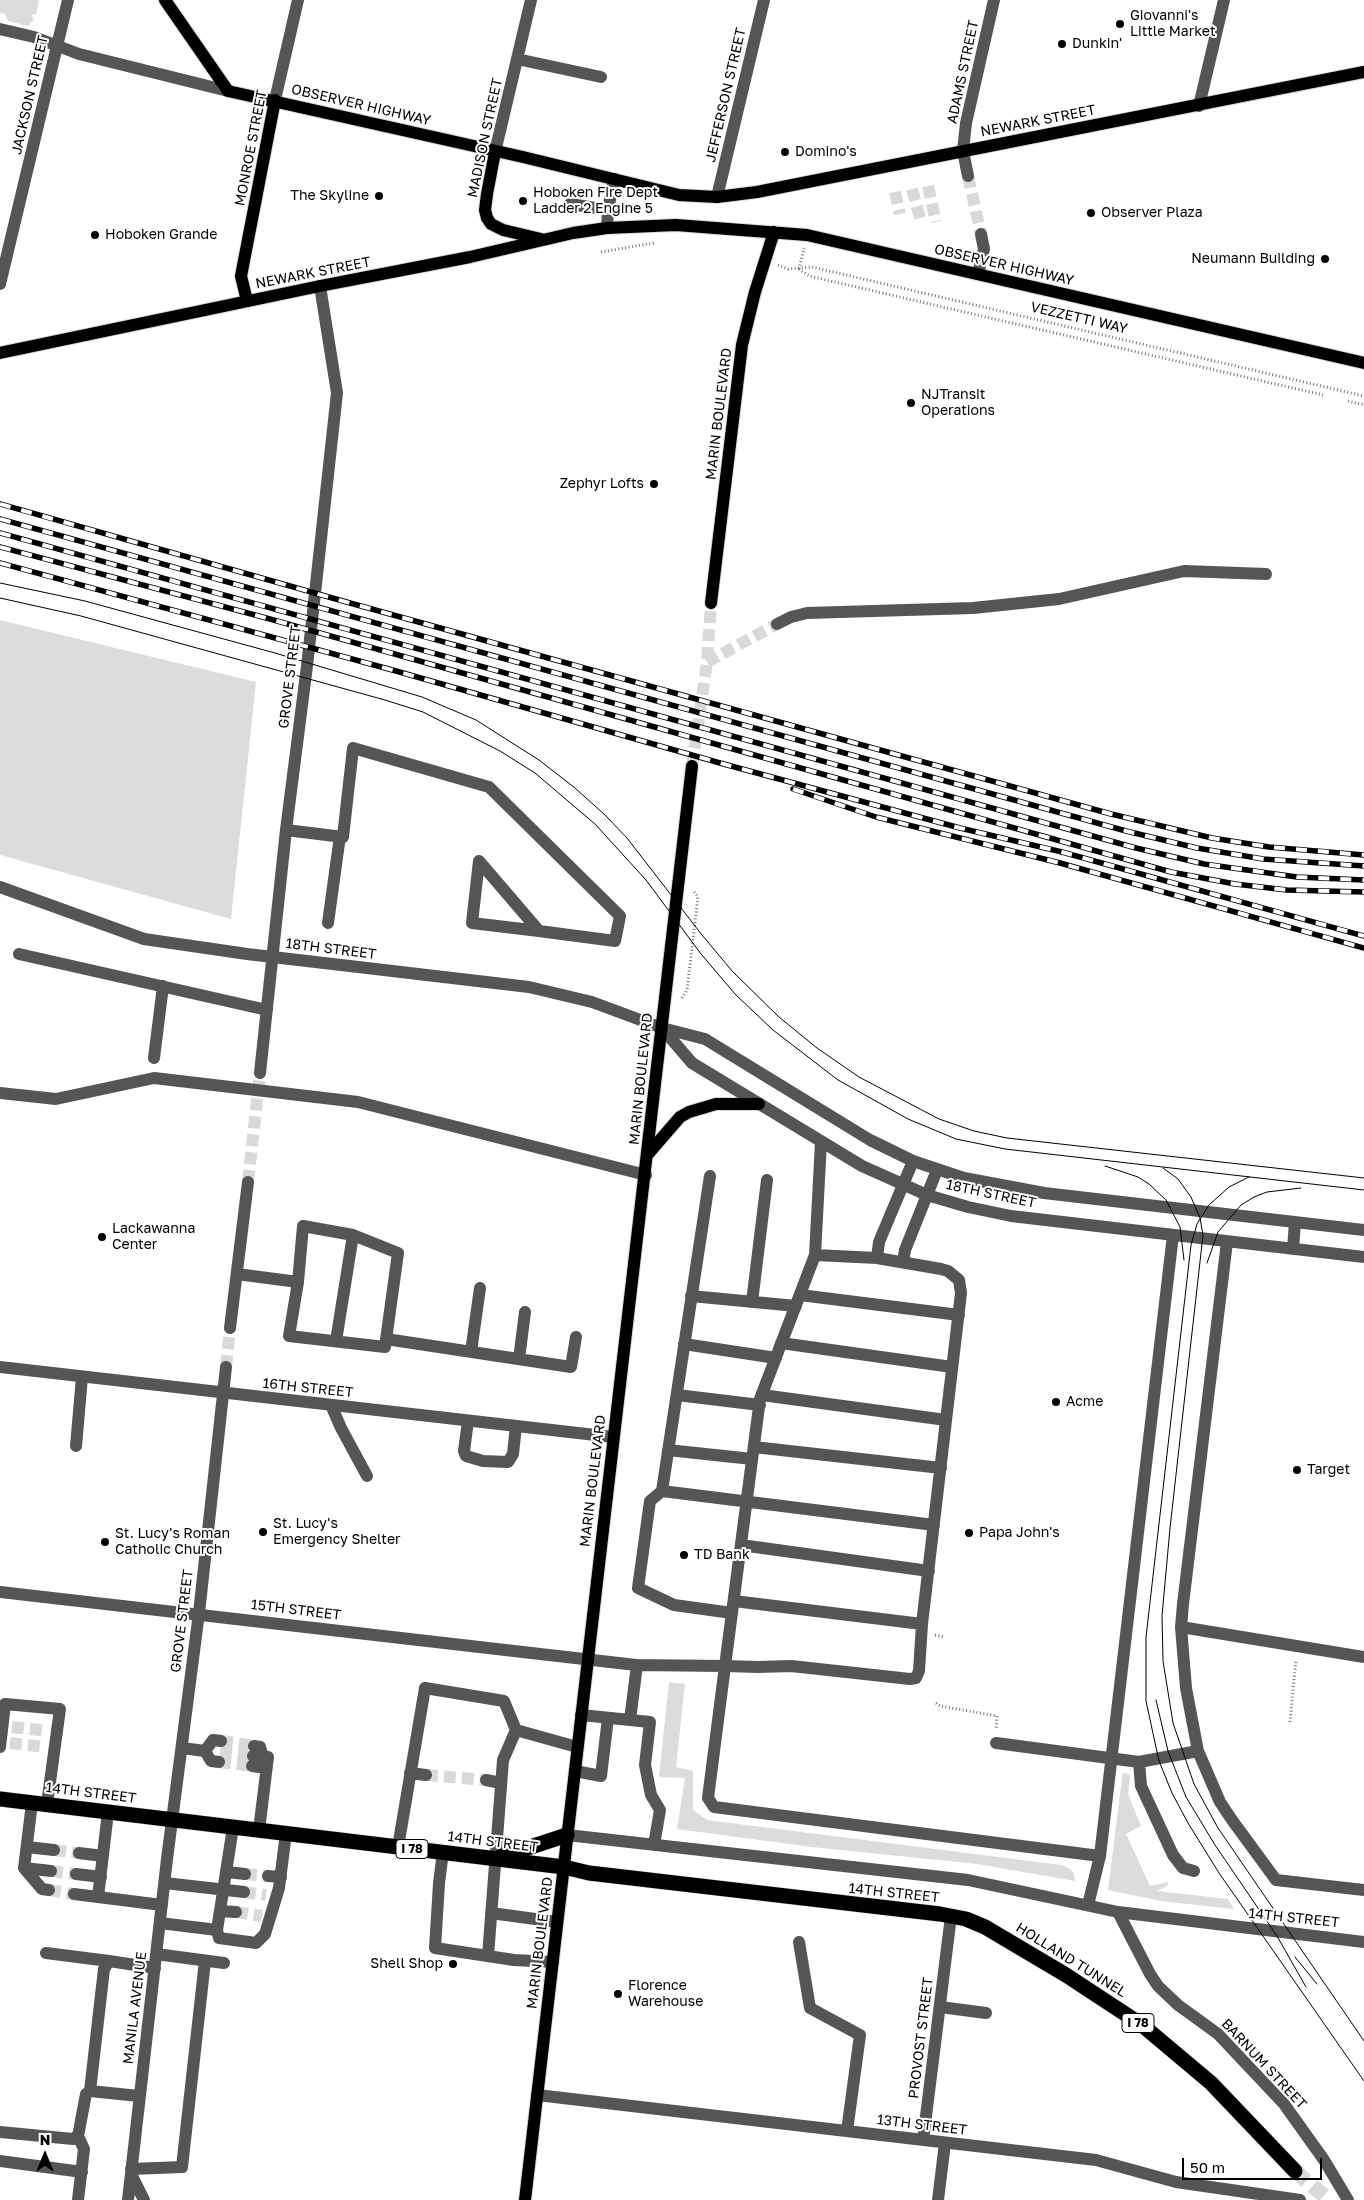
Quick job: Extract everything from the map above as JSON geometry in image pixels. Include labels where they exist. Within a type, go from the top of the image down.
[{"type":"highway","name":"14TH STREET","points":[[0,1799],[564,1867],[608,1876],[952,1916]]},
{"type":"highway","points":[[496,1859],[567,1835]]},
{"type":"highway","name":"HOLLAND TUNNEL","points":[[952,1916],[966,1919],[985,1927],[1080,1983],[1142,2026],[1212,2083],[1295,2171]]},
{"type":"main road","points":[[165,0],[228,90]]},
{"type":"main road","name":"NEWARK STREET","points":[[717,197],[757,192],[1200,106],[1364,72]]},
{"type":"main road","name":"OBSERVER HIGHWAY","points":[[228,90],[679,195],[717,197]]},
{"type":"main road","name":"MONROE STREET","points":[[247,301],[241,276],[275,100]]},
{"type":"main road","name":"MADISON STREET","points":[[495,152],[485,210],[487,218],[491,224],[503,230],[547,240]]},
{"type":"main road","name":"OBSERVER HIGHWAY","points":[[633,226],[692,225],[821,238],[1364,364]]},
{"type":"main road","name":"NEWARK STREET","points":[[0,353],[547,240],[607,228],[633,226]]},
{"type":"main road","name":"MARIN BOULEVARD","points":[[711,603],[742,345],[753,299],[774,232]]},
{"type":"main road","name":"MARIN BOULEVARD","points":[[525,2200],[613,1437],[646,1175],[692,766]]},
{"type":"main road","points":[[648,1154],[680,1118],[689,1112],[716,1104],[759,1104]]},
{"type":"street","name":"JACKSON STREET","points":[[0,284],[68,0]]},
{"type":"street","name":"MONROE STREET","points":[[275,100],[298,0]]},
{"type":"street","name":"MADISON STREET","points":[[495,152],[531,0]]},
{"type":"street","name":"JEFFERSON STREET","points":[[717,197],[764,0]]},
{"type":"street","name":"ADAMS STREET","points":[[968,176],[963,151],[966,123],[994,0]]},
{"type":"street","points":[[1200,106],[1224,0]]},
{"type":"street","name":"OBSERVER HIGHWAY","points":[[0,29],[58,45],[79,54],[228,90]]},
{"type":"street","points":[[518,59],[601,77]]},
{"type":"street","points":[[607,228],[608,210],[614,179]]},
{"type":"street","points":[[570,204],[608,210]]},
{"type":"street","points":[[978,274],[984,249],[981,234]]},
{"type":"street","name":"GROVE STREET","points":[[260,1074],[286,830],[307,666],[337,393],[320,286]]},
{"type":"street","points":[[777,624],[791,617],[807,613],[1013,605],[1075,596],[1184,571],[1266,574]]},
{"type":"street","points":[[286,830],[343,837],[353,748],[489,787],[620,916],[615,941],[472,923],[479,861],[539,931]]},
{"type":"street","points":[[328,923],[340,836]]},
{"type":"street","name":"18TH STREET","points":[[0,887],[144,939],[273,957],[552,991],[592,1002],[662,1028],[705,1039],[848,1128],[913,1161],[937,1170],[988,1183],[1044,1193],[1364,1230]]},
{"type":"street","points":[[19,954],[267,1010]]},
{"type":"street","points":[[154,1058],[163,986]]},
{"type":"street","name":"18TH STREET","points":[[662,1028],[692,1063],[862,1166],[928,1194],[968,1207],[1011,1216],[1364,1257]]},
{"type":"street","points":[[0,1093],[56,1100],[154,1078],[358,1102],[646,1175]]},
{"type":"street","points":[[821,1142],[815,1255],[761,1400],[708,1798],[714,1807],[1100,1856]]},
{"type":"street","points":[[877,1258],[879,1242],[913,1161]]},
{"type":"street","points":[[903,1262],[905,1250],[937,1170]]},
{"type":"street","points":[[710,1176],[662,1490],[650,1501],[638,1588],[674,1605],[733,1607],[922,1624],[961,1286],[954,1275],[941,1268],[877,1258],[815,1255]]},
{"type":"street","points":[[752,1302],[767,1180]]},
{"type":"street","points":[[230,1328],[248,1182]]},
{"type":"street","points":[[1293,1249],[1295,1222]]},
{"type":"street","points":[[303,1226],[353,1235],[398,1253],[385,1347],[289,1336],[298,1282],[303,1226]]},
{"type":"street","points":[[336,1341],[353,1235]]},
{"type":"street","points":[[1088,1905],[1100,1856],[1173,1235]]},
{"type":"street","points":[[1227,1242],[1182,1604],[1181,1627],[1186,1688],[1198,1751],[1220,1802],[1276,1880],[1364,1890]]},
{"type":"street","points":[[237,1274],[298,1282]]},
{"type":"street","points":[[471,1352],[480,1288]]},
{"type":"street","points":[[692,1296],[752,1302],[798,1301],[958,1315]]},
{"type":"street","points":[[519,1359],[524,1312]]},
{"type":"street","points":[[386,1339],[571,1367],[576,1337]]},
{"type":"street","points":[[684,1344],[776,1358]]},
{"type":"street","points":[[782,1344],[952,1367]]},
{"type":"street","name":"16TH STREET","points":[[0,1367],[613,1437]]},
{"type":"street","name":"GROVE STREET","points":[[173,1820],[199,1613],[226,1367]]},
{"type":"street","points":[[76,1446],[82,1377]]},
{"type":"street","points":[[677,1395],[761,1400],[946,1420]]},
{"type":"street","points":[[331,1405],[367,1476]]},
{"type":"street","points":[[468,1420],[464,1451],[466,1456],[483,1461],[508,1462],[513,1454],[516,1426]]},
{"type":"street","points":[[668,1450],[753,1453],[941,1468]]},
{"type":"street","points":[[662,1490],[934,1525]]},
{"type":"street","points":[[741,1545],[929,1571]]},
{"type":"street","name":"15TH STREET","points":[[0,1592],[199,1613],[637,1665],[791,1666],[910,1679],[916,1678],[919,1671],[922,1624]]},
{"type":"street","points":[[1181,1627],[1364,1657]]},
{"type":"street","points":[[630,1720],[637,1665]]},
{"type":"street","points":[[398,1847],[425,1688],[504,1701],[516,1730],[503,1760],[488,1956]]},
{"type":"street","points":[[3,1744],[7,1727],[5,1704],[60,1709],[52,1731],[40,1804],[27,1847],[24,1868],[42,1889],[49,1890]]},
{"type":"street","points":[[581,1715],[650,1722],[645,1764],[651,1795],[660,1810],[654,1845]]},
{"type":"street","points":[[575,1771],[601,1776],[608,1718]]},
{"type":"street","points":[[516,1730],[578,1747]]},
{"type":"street","points":[[213,1740],[220,1752],[211,1761],[205,1751],[213,1740]]},
{"type":"street","points":[[996,1743],[1139,1762],[1198,1751]]},
{"type":"street","points":[[182,1748],[205,1751]]},
{"type":"street","points":[[255,1756],[268,1757],[259,1830]]},
{"type":"street","points":[[1139,1762],[1141,1786],[1169,1847],[1183,1868],[1194,1871]]},
{"type":"street","points":[[410,1773],[426,1775]]},
{"type":"street","points":[[486,1780],[501,1783]]},
{"type":"street","points":[[98,1897],[108,1812]]},
{"type":"street","name":"MANILA AVENUE","points":[[128,2200],[173,1820]]},
{"type":"street","points":[[233,1827],[217,1930],[219,1938],[256,1943],[265,1934],[266,1917],[274,1876],[286,1833]]},
{"type":"street","name":"14TH STREET","points":[[567,1835],[968,1880],[1118,1912],[1364,1942]]},
{"type":"street","points":[[27,1847],[54,1850]]},
{"type":"street","points":[[443,1852],[435,1948],[488,1956],[553,1962]]},
{"type":"street","points":[[79,1853],[103,1856]]},
{"type":"street","points":[[24,1868],[51,1871]]},
{"type":"street","points":[[227,1872],[245,1874]]},
{"type":"street","points":[[76,1874],[101,1877]]},
{"type":"street","points":[[165,1883],[244,1892]]},
{"type":"street","points":[[74,1894],[162,1905]]},
{"type":"street","points":[[220,1911],[236,1912]]},
{"type":"street","name":"BARNUM STREET","points":[[1118,1912],[1158,1986],[1178,2005],[1218,2034],[1273,2091],[1310,2137],[1344,2199]]},
{"type":"street","points":[[491,1913],[558,1922]]},
{"type":"street","name":"PROVOST STREET","points":[[923,2140],[952,1916]]},
{"type":"street","points":[[160,1923],[217,1930]]},
{"type":"street","points":[[799,1942],[810,2008],[860,2035],[847,2131]]},
{"type":"street","points":[[46,1953],[154,1968]]},
{"type":"street","points":[[156,1954],[224,1963]]},
{"type":"street","points":[[78,2200],[84,2149],[78,2136],[83,2101],[86,2094],[90,2091],[104,1969],[109,1961]]},
{"type":"street","points":[[144,2200],[131,2171],[182,2167],[205,1961]]},
{"type":"street","points":[[940,2007],[986,2013]]},
{"type":"street","points":[[90,2091],[140,2096]]},
{"type":"street","name":"13TH STREET","points":[[538,2095],[1096,2160],[1176,2182],[1265,2198],[1300,2200]]},
{"type":"street","points":[[0,2132],[67,2139],[73,2139],[78,2136]]},
{"type":"street","points":[[938,2200],[945,2143]]},
{"type":"street","points":[[0,2161],[82,2172]]},
{"type":"path","points":[[601,252],[661,243]]},
{"type":"path","name":"VEZZETTI WAY","points":[[788,269],[812,267],[1364,396]]},
{"type":"path","points":[[799,269],[809,276],[1323,395]]},
{"type":"path","points":[[1348,401],[1364,405]]},
{"type":"path","points":[[687,990],[698,897]]},
{"type":"path","points":[[1290,1722],[1297,1647]]},
{"type":"path","points":[[936,1703],[940,1706],[997,1716],[996,1743]]},
{"type":"shaded area","points":[[0,0],[39,0],[36,15],[31,14],[34,20],[28,26],[8,21],[5,14],[0,13]]},
{"type":"shaded area","points":[[0,620],[256,682],[231,919],[0,855]]},
{"type":"shaded area","points":[[669,1682],[685,1684],[676,1767],[693,1771],[693,1810],[707,1820],[1061,1865],[1074,1873],[1075,1881],[977,1864],[812,1847],[677,1829],[685,1778],[659,1777]]},
{"type":"shaded area","points":[[1122,1774],[1130,1775],[1128,1794],[1141,1826],[1126,1834],[1150,1886],[1168,1882],[1167,1886],[1157,1891],[1228,1899],[1234,1909],[1161,1901],[1108,1890]]},
{"type":"tunnel","points":[[968,176],[981,234]]},
{"type":"tunnel","points":[[928,186],[936,222]]},
{"type":"tunnel","points":[[912,189],[920,218]]},
{"type":"tunnel","points":[[895,192],[900,214]]},
{"type":"tunnel","points":[[692,766],[707,662],[711,603]]},
{"type":"tunnel","points":[[707,662],[777,624]]},
{"type":"tunnel","points":[[248,1182],[260,1073]]},
{"type":"tunnel","points":[[226,1367],[230,1328]]},
{"type":"tunnel","points":[[12,1727],[47,1731]]},
{"type":"tunnel","points":[[221,1741],[254,1746]]},
{"type":"tunnel","points":[[10,1743],[45,1747]]},
{"type":"tunnel","points":[[220,1752],[253,1756]]},
{"type":"tunnel","points":[[219,1762],[252,1766]]},
{"type":"tunnel","points":[[426,1775],[486,1780]]},
{"type":"tunnel","points":[[54,1850],[79,1853]]},
{"type":"tunnel","points":[[51,1871],[76,1874]]},
{"type":"tunnel","points":[[245,1874],[268,1876]]},
{"type":"tunnel","points":[[49,1890],[74,1894]]},
{"type":"tunnel","points":[[244,1892],[266,1895]]},
{"type":"tunnel","points":[[236,1912],[262,1916]]},
{"type":"tunnel","points":[[1295,2171],[1329,2200]]},
{"type":"tram line","points":[[0,583],[85,601],[275,653],[422,697],[476,720],[539,760],[575,788],[605,815],[627,838],[733,972],[779,1017],[817,1048],[859,1077],[939,1119],[974,1131],[1007,1138],[1364,1178]]},
{"type":"tram line","points":[[0,598],[81,616],[385,700],[423,712],[500,751],[535,773],[595,824],[646,880],[701,954],[735,994],[773,1030],[838,1080],[908,1119],[956,1139],[1005,1149],[1364,1190]]},
{"type":"tram line","points":[[1105,1166],[1138,1177],[1149,1184],[1166,1200],[1180,1227],[1184,1260]]},
{"type":"tram line","points":[[1163,1168],[1178,1179],[1191,1197],[1200,1218],[1203,1235],[1162,1616],[1163,1661],[1173,1723],[1194,1784],[1218,1828],[1364,2041]]},
{"type":"tram line","points":[[1249,1177],[1229,1187],[1209,1205],[1197,1224],[1191,1245],[1146,1637],[1146,1701],[1159,1761],[1172,1793],[1188,1823],[1219,1873],[1364,2081]]},
{"type":"tram line","points":[[1207,1263],[1218,1232],[1241,1205],[1267,1192],[1301,1188]]},
{"type":"tram line","points":[[1156,1700],[1168,1751],[1186,1797],[1215,1845],[1277,1936],[1306,1987]]},
{"type":"tram line","points":[[1295,1957],[1317,1984]]},
{"type":"railway","points":[[0,504],[1111,814],[1212,838],[1269,847],[1364,855]]},
{"type":"railway","points":[[0,519],[1126,831],[1197,848],[1263,859],[1364,866]]},
{"type":"railway","points":[[0,533],[1136,848],[1204,864],[1297,877],[1364,880]]},
{"type":"railway","points":[[0,547],[270,619],[1171,872],[1235,884],[1287,890],[1364,892]]},
{"type":"railway","points":[[0,563],[396,671],[720,763],[960,828],[1062,852],[1364,936]]},
{"type":"railway","points":[[793,789],[876,817],[1060,863],[1364,948]]},
{"type":"place","name":"Giovanni's Little Market","points":[[1120,24]]},
{"type":"place","name":"Dunkin'","points":[[1062,44]]},
{"type":"place","name":"Domino's","points":[[785,152]]},
{"type":"place","name":"The Skyline","points":[[379,196]]},
{"type":"place","name":"Hoboken Fire Dept Ladder 2 Engine 5","points":[[523,201]]},
{"type":"place","name":"Observer Plaza","points":[[1091,213]]},
{"type":"place","name":"Hoboken Grande","points":[[95,235]]},
{"type":"place","name":"Neumann Building","points":[[1325,259]]},
{"type":"place","name":"NJTransit Operations","points":[[911,403]]},
{"type":"place","name":"Zephyr Lofts","points":[[654,484]]},
{"type":"place","name":"Lackawanna Center","points":[[102,1237]]},
{"type":"place","name":"Acme","points":[[1056,1402]]},
{"type":"place","name":"Target","points":[[1297,1470]]},
{"type":"place","name":"St. Lucy's Emergency Shelter","points":[[263,1532]]},
{"type":"place","name":"Papa John's","points":[[969,1533]]},
{"type":"place","name":"St. Lucy's Roman Catholic Church","points":[[105,1542]]},
{"type":"place","name":"TD Bank","points":[[684,1555]]},
{"type":"place","name":"Shell Shop","points":[[453,1964]]},
{"type":"place","name":"Florence Warehouse","points":[[618,1994]]}]
